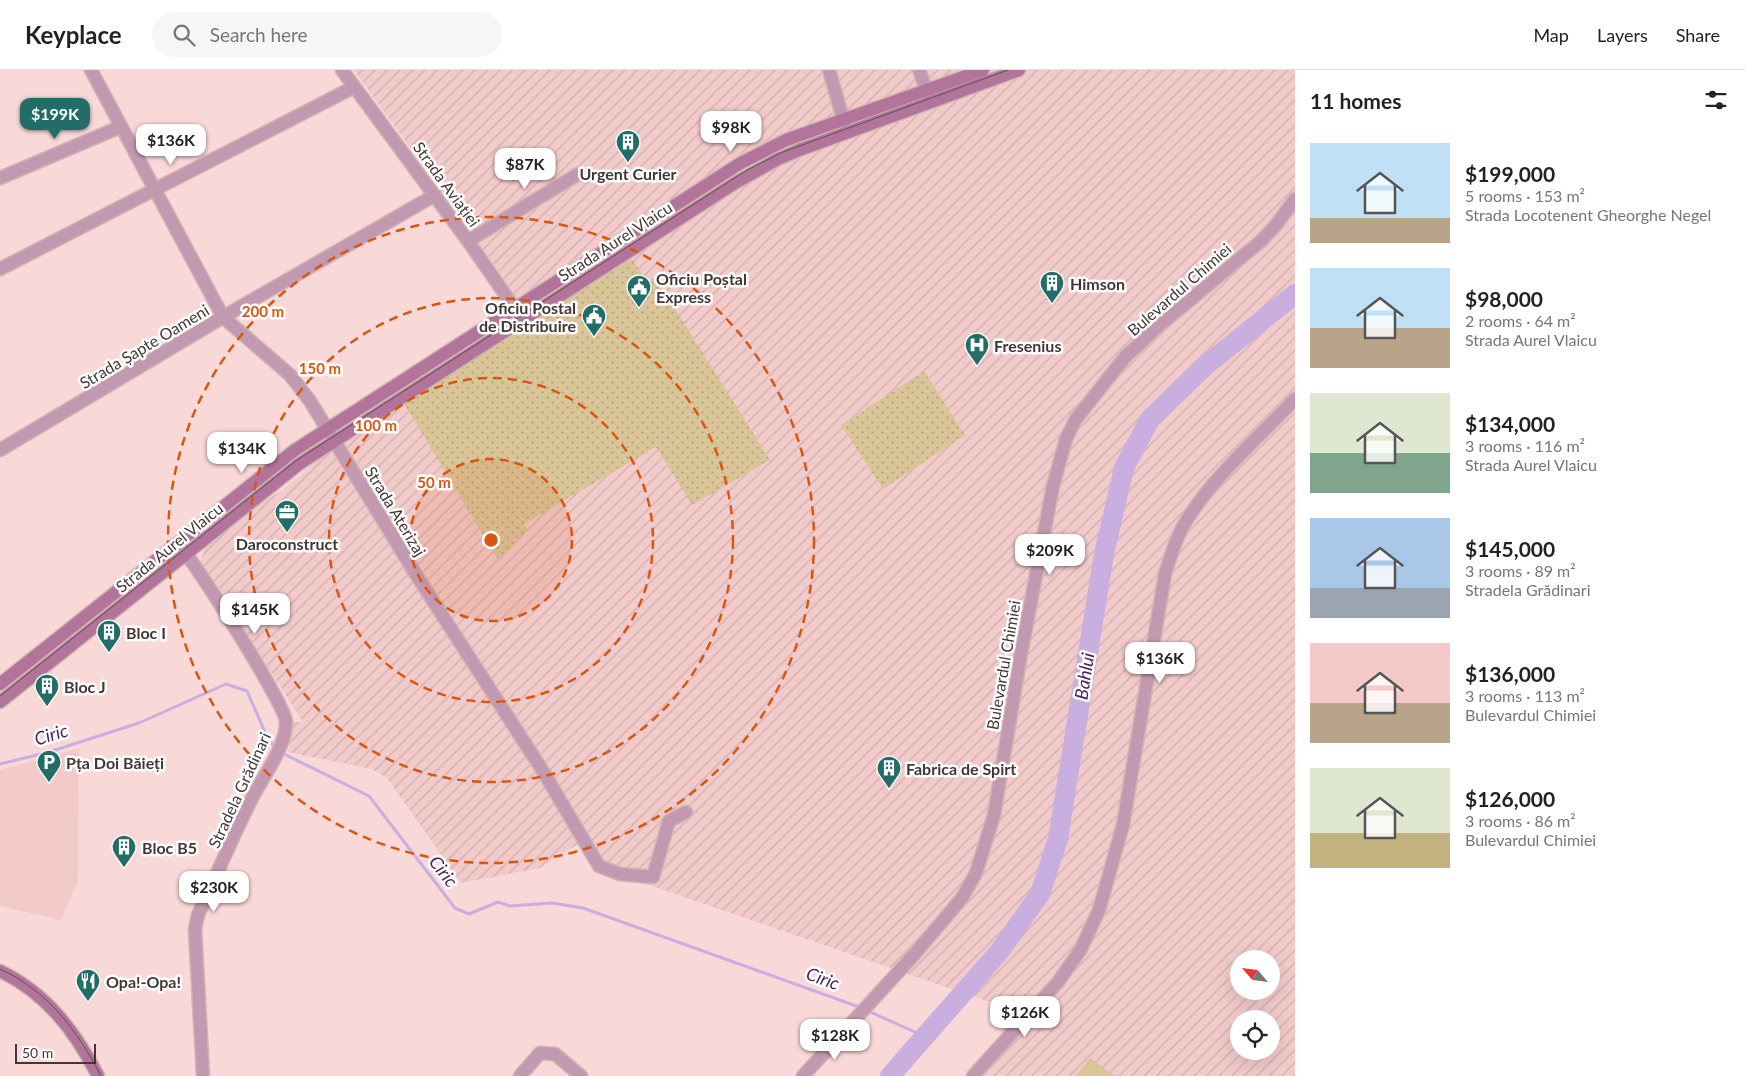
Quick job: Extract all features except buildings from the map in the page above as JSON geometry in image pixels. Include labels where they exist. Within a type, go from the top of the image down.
[{"type":"main road","name":"Strada Aurel Vlaicu","points":[[0,684],[268,471],[327,428],[753,155],[786,140],[926,91],[969,73],[984,70]]},
{"type":"main road","name":"Strada Aurel Vlaicu","points":[[0,702],[275,482],[334,441],[755,171],[792,153],[879,125],[931,103],[1020,70]]},
{"type":"main road","points":[[0,971],[31,988],[60,1016],[76,1037],[98,1076]]},
{"type":"street","name":"Strada Aterizaj","points":[[91,70],[153,190],[223,317],[290,375],[310,401],[415,573],[541,768],[599,866],[620,874],[653,877],[669,821],[686,812]]},
{"type":"street","name":"Strada Aviației","points":[[342,70],[435,195],[523,320]]},
{"type":"street","points":[[829,70],[848,134]]},
{"type":"street","points":[[918,70],[931,103]]},
{"type":"street","points":[[0,269],[354,87]]},
{"type":"street","points":[[874,110],[879,125]]},
{"type":"street","points":[[0,178],[120,127]]},
{"type":"street","points":[[468,241],[578,174],[586,176]]},
{"type":"street","name":"Strada Șapte Oameni","points":[[0,450],[223,317],[435,195]]},
{"type":"street","name":"Bulevardul Chimiei","points":[[803,1076],[962,898],[976,873],[994,815],[1021,654],[1053,486],[1066,439],[1076,419],[1125,357],[1154,330],[1261,241],[1276,225],[1295,199]]},
{"type":"street","points":[[973,1076],[1058,982],[1081,949],[1099,910],[1123,825],[1165,574],[1172,552],[1188,519],[1210,489],[1295,399]]},
{"type":"street","name":"Stradela Grădinari","points":[[178,543],[187,554],[282,707],[286,722],[282,741],[252,799],[198,915],[195,929],[203,1076]]},
{"type":"street","points":[[520,1076],[540,1053],[555,1054],[582,1076]]},
{"type":"shaded area","points":[[354,70],[1295,70],[1295,1076],[974,1076],[1016,1011],[600,868],[584,840],[540,868],[461,883],[387,778],[372,769],[288,752],[293,722],[303,722],[201,562],[207,535],[281,491],[329,451],[529,321],[513,292]]},
{"type":"shaded area","points":[[632,259],[649,284],[657,280],[770,460],[692,505],[656,447],[524,524],[528,531],[513,541],[516,545],[497,558],[403,402]]},
{"type":"shaded area","points":[[924,371],[965,435],[883,489],[841,425]]},
{"type":"shaded area","points":[[79,748],[78,881],[61,920],[0,906],[0,770]]},
{"type":"shaded area","points":[[1090,1058],[1113,1075],[1114,1076],[1076,1076]]},
{"type":"waterway","name":"Bahlui","points":[[890,1076],[999,952],[1040,894],[1058,839],[1104,554],[1124,468],[1150,419],[1205,366],[1295,294]]},
{"type":"waterway","name":"Ciric","points":[[0,764],[49,752],[139,723],[226,684],[247,691],[269,741],[276,747]]},
{"type":"waterway","name":"Ciric","points":[[282,753],[369,796],[455,908],[469,914],[498,902],[510,906],[552,903],[583,908],[862,1008]]},
{"type":"waterway","name":"Ciric","points":[[868,1011],[926,1037]]},
{"type":"tram line","points":[[0,696],[297,460],[747,170],[783,152],[1008,70]]},
{"type":"tram line","points":[[0,969],[17,978],[47,1000],[82,1043],[101,1076]]},
{"type":"place","name":"Urgent Curier","points":[[628,163]]},
{"type":"place","name":"Himson","points":[[1052,304]]},
{"type":"place","name":"Oficiu Poștal Express","points":[[639,308]]},
{"type":"place","name":"Oficiu Postal de Distribuire","points":[[594,337]]},
{"type":"place","name":"Fresenius","points":[[977,366]]},
{"type":"place","name":"Daroconstruct","points":[[287,533]]},
{"type":"place","name":"Bloc I","points":[[109,653]]},
{"type":"place","name":"Bloc J","points":[[47,707]]},
{"type":"place","name":"Pța Doi Băieți","points":[[49,783]]},
{"type":"place","name":"Fabrica de Spirt","points":[[889,789]]},
{"type":"place","name":"Bloc B5","points":[[124,868]]},
{"type":"place","name":"Opa!-Opa!","points":[[88,1002]]}]
